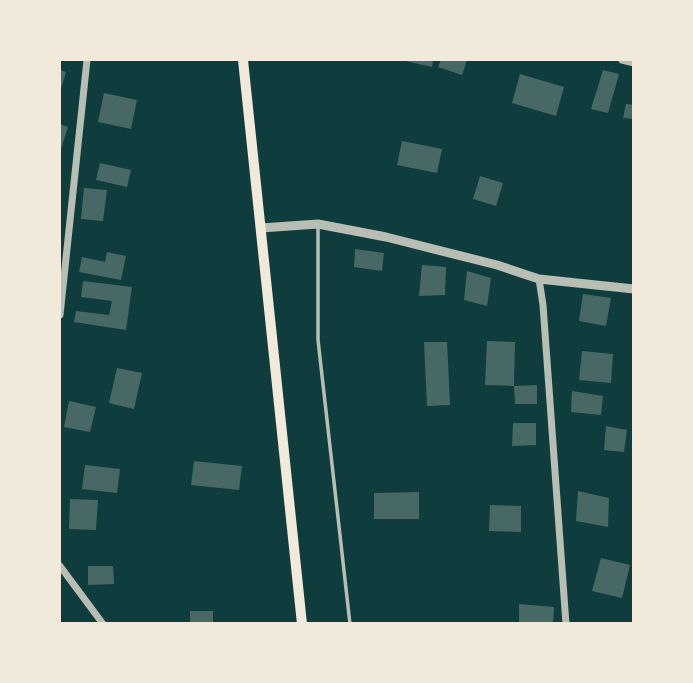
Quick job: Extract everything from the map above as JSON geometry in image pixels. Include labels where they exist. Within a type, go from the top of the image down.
[{"type":"main road","points":[[243,60],[302,624]]},
{"type":"street","points":[[60,315],[87,60]]},
{"type":"street","points":[[622,60],[634,63]]},
{"type":"street","points":[[261,228],[318,224],[386,237],[497,265],[539,279],[634,289]]},
{"type":"street","points":[[539,279],[566,624]]},
{"type":"street","points":[[60,566],[103,624]]},
{"type":"lane","points":[[318,224],[317,340],[350,624]]},
{"type":"building","points":[[401,60],[433,60],[432,67]]},
{"type":"building","points":[[441,60],[467,60],[462,75],[438,67]]},
{"type":"building","points":[[60,70],[66,72],[60,92]]},
{"type":"building","points":[[603,70],[619,74],[608,113],[591,109]]},
{"type":"building","points":[[520,74],[564,87],[556,116],[512,103]]},
{"type":"building","points":[[104,93],[137,100],[131,129],[98,122]]},
{"type":"building","points":[[626,104],[634,105],[634,119],[623,118]]},
{"type":"building","points":[[60,124],[68,127],[60,152]]},
{"type":"building","points":[[402,141],[442,149],[437,173],[397,165]]},
{"type":"building","points":[[100,163],[131,170],[127,187],[96,180]]},
{"type":"building","points":[[480,176],[503,183],[496,206],[473,199]]},
{"type":"building","points":[[84,188],[107,190],[103,221],[81,219]]},
{"type":"building","points":[[355,249],[384,253],[382,271],[354,267]]},
{"type":"building","points":[[107,252],[126,256],[121,280],[79,272],[82,257],[105,262]]},
{"type":"building","points":[[422,265],[446,267],[445,295],[419,296]]},
{"type":"building","points":[[467,271],[491,278],[487,306],[464,300]]},
{"type":"building","points":[[83,281],[132,287],[126,330],[74,322],[76,311],[109,315],[112,301],[81,297]]},
{"type":"building","points":[[583,294],[611,298],[606,326],[579,321]]},
{"type":"building","points":[[487,341],[515,342],[514,386],[485,385]]},
{"type":"building","points":[[424,342],[447,342],[450,405],[427,406]]},
{"type":"building","points":[[582,351],[613,354],[611,383],[579,380]]},
{"type":"building","points":[[117,368],[142,373],[134,409],[109,403]]},
{"type":"building","points":[[537,385],[537,404],[515,404],[514,386]]},
{"type":"building","points":[[572,391],[603,396],[601,415],[571,412]]},
{"type":"building","points":[[69,401],[96,407],[90,432],[64,427]]},
{"type":"building","points":[[513,423],[536,423],[536,445],[512,446]]},
{"type":"building","points":[[606,426],[627,430],[624,452],[604,450]]},
{"type":"building","points":[[194,461],[242,466],[239,490],[191,485]]},
{"type":"building","points":[[85,465],[120,469],[117,493],[82,489]]},
{"type":"building","points":[[578,491],[609,498],[608,527],[576,521]]},
{"type":"building","points":[[419,492],[419,519],[374,519],[374,493]]},
{"type":"building","points":[[70,499],[98,500],[96,530],[69,529]]},
{"type":"building","points":[[490,505],[521,506],[521,532],[489,531]]},
{"type":"building","points":[[601,558],[630,565],[622,598],[592,591]]},
{"type":"building","points":[[88,566],[113,566],[114,584],[88,585]]},
{"type":"building","points":[[519,604],[554,607],[553,624],[519,624]]},
{"type":"building","points":[[190,611],[213,611],[213,624],[190,624]]}]
